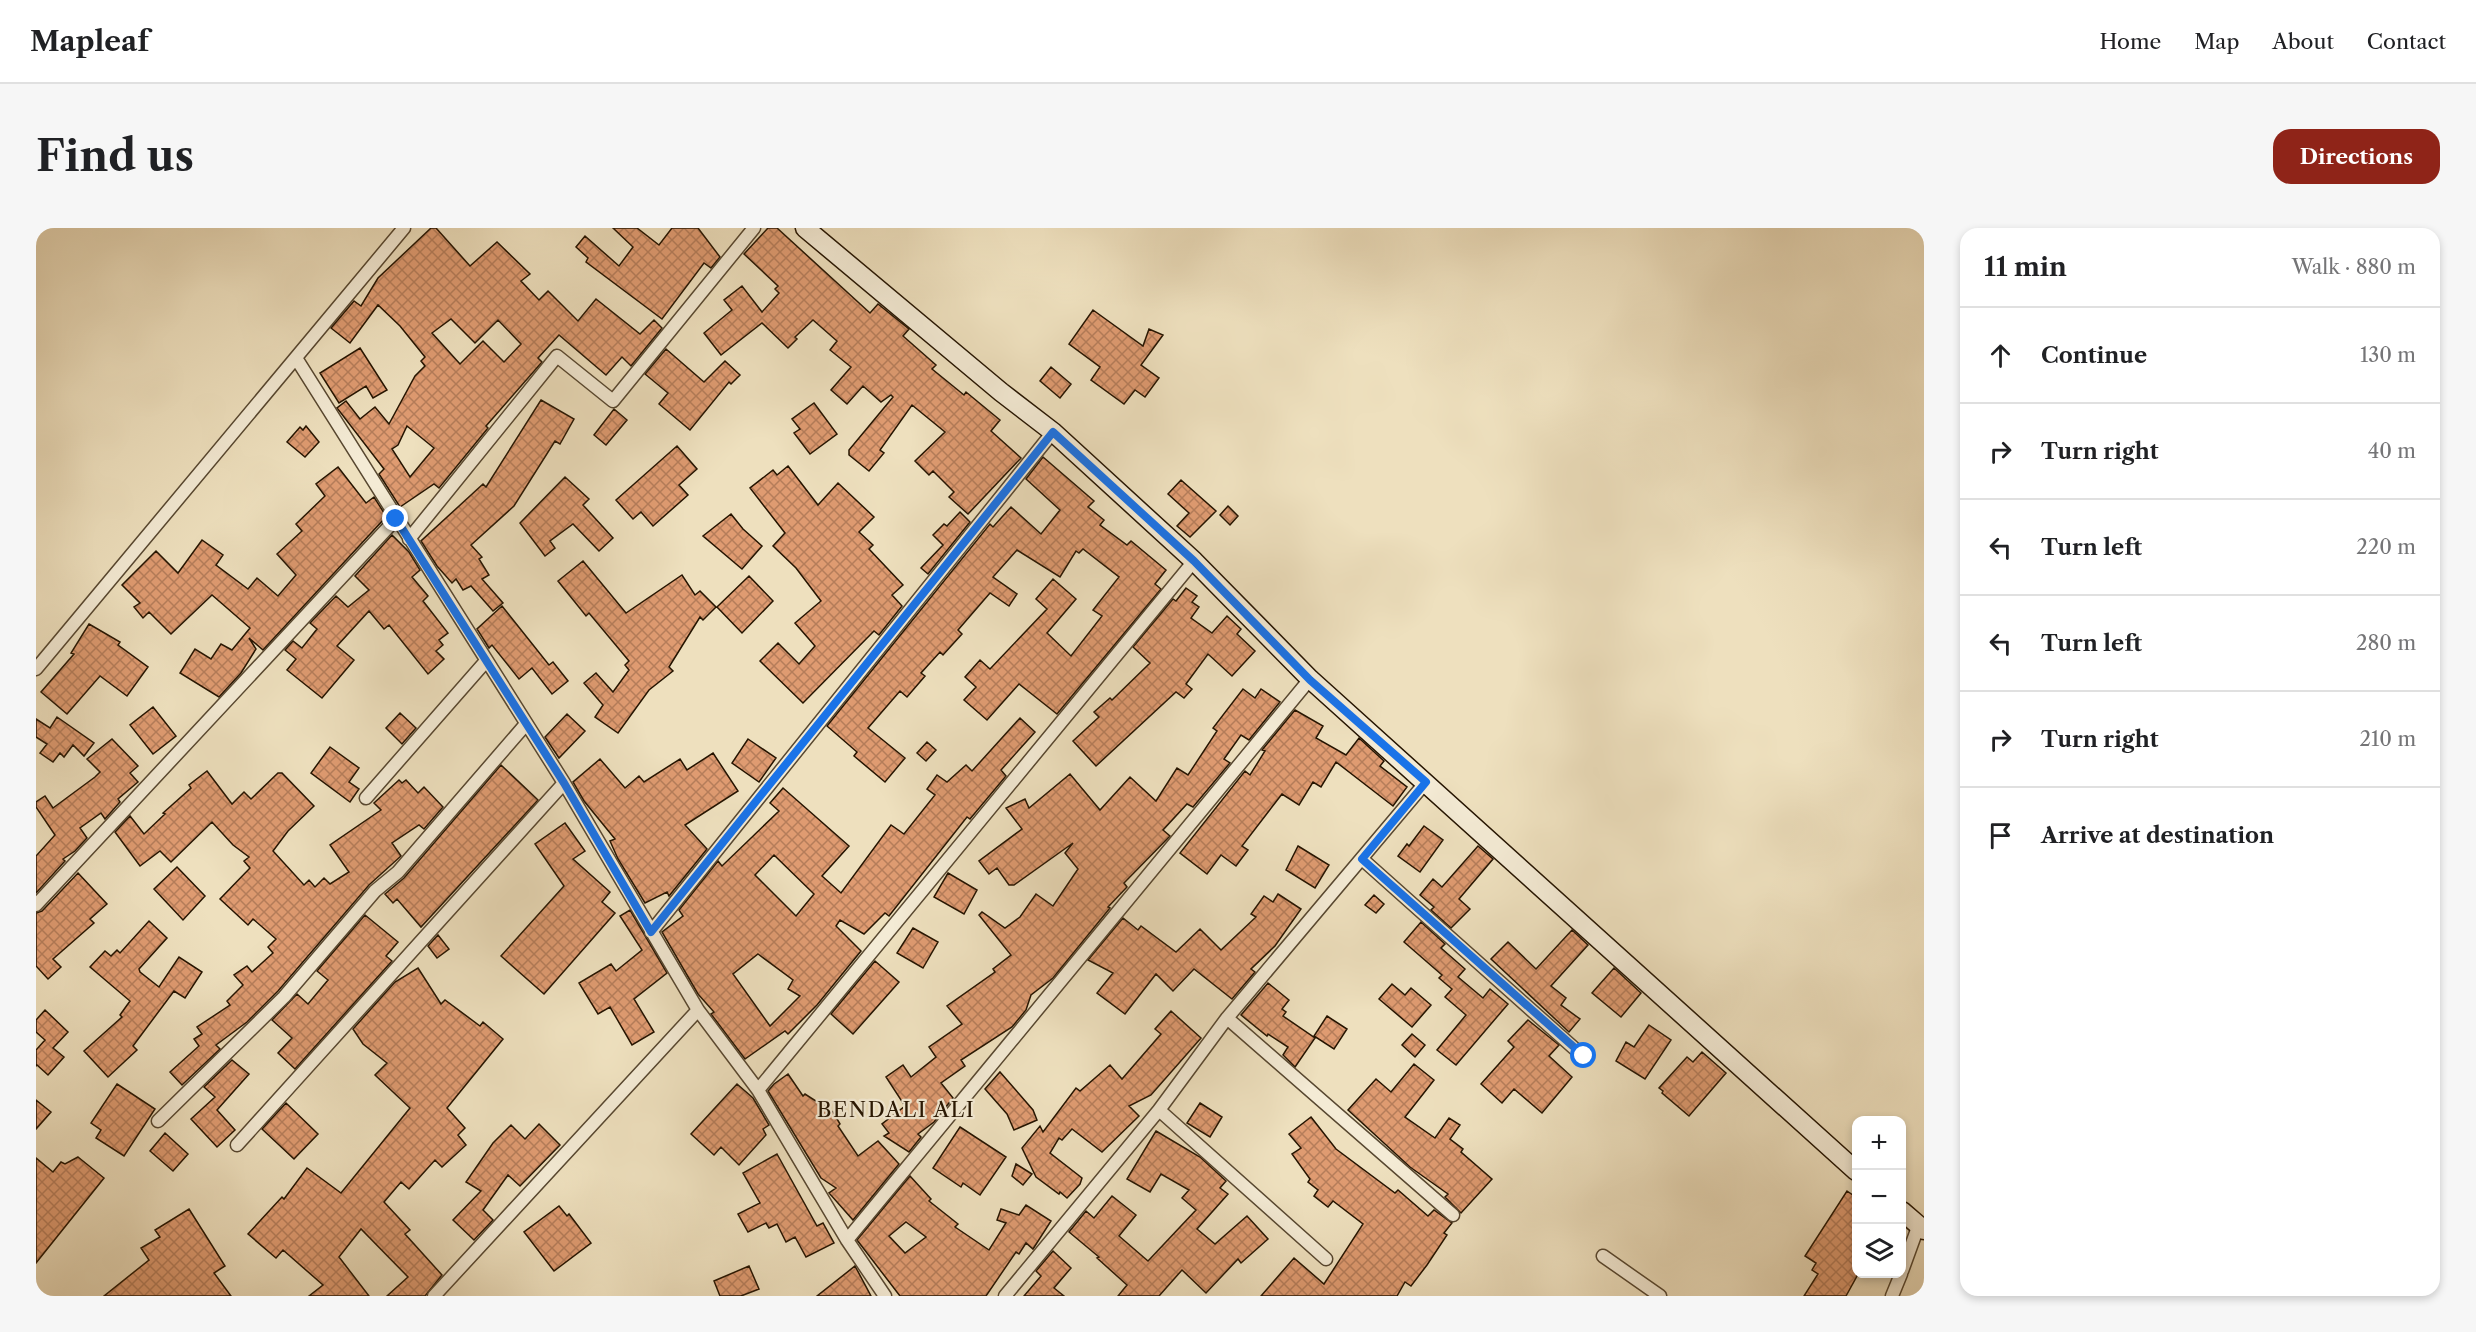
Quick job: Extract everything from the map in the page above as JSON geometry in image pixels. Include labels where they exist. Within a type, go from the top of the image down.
[{"type":"main road","points":[[805,228],[1001,392],[1053,432],[1194,561],[1310,680],[1856,1170]]},
{"type":"main road","points":[[1906,1215],[1921,1228]]},
{"type":"street","points":[[36,669],[404,228]]},
{"type":"street","points":[[409,539],[558,357],[613,400],[754,228]]},
{"type":"street","points":[[296,358],[564,783],[699,1010],[758,1090],[847,1240],[885,1296]]},
{"type":"street","points":[[651,932],[1053,432]]},
{"type":"street","points":[[36,904],[396,519]]},
{"type":"street","points":[[758,1090],[1194,561]]},
{"type":"street","points":[[366,798],[486,661]]},
{"type":"street","points":[[847,1240],[1310,680]]},
{"type":"street","points":[[158,1121],[284,997],[375,891],[398,872],[526,724]]},
{"type":"street","points":[[1005,1296],[1159,1110],[1227,1018],[1426,782]]},
{"type":"street","points":[[237,1145],[564,783]]},
{"type":"street","points":[[1362,859],[1584,1056]]},
{"type":"street","points":[[434,1296],[699,1010]]},
{"type":"street","points":[[1227,1018],[1453,1215]]},
{"type":"street","points":[[1159,1110],[1326,1258]]},
{"type":"street","points":[[1906,1261],[1921,1228]]},
{"type":"street","points":[[1603,1256],[1660,1296]]},
{"type":"street","points":[[1892,1296],[1899,1278]]},
{"type":"building","points":[[431,228],[436,228],[470,266],[497,242],[530,274],[521,281],[539,300],[548,291],[578,321],[596,299],[640,334],[654,320],[662,328],[631,366],[622,357],[606,375],[559,335],[538,358],[542,362],[486,426],[488,428],[439,488],[434,484],[400,507],[379,474],[384,469],[337,408],[346,401],[360,419],[375,407],[389,424],[415,376],[425,366],[421,361],[425,357],[400,326],[378,305],[350,343],[331,328],[354,301],[361,306],[378,278]],"holes":[[[451,319],[475,343],[498,320],[521,344],[504,362],[483,341],[460,364],[432,333]],[[407,426],[434,448],[410,477],[392,449],[398,445]]]},
{"type":"building","points":[[613,228],[637,228],[659,245],[672,228],[698,228],[720,257],[711,268],[704,263],[662,319],[586,262],[588,258],[576,247],[585,236],[619,266],[633,247]]},
{"type":"building","points":[[768,228],[777,228],[870,313],[878,304],[909,329],[903,336],[936,365],[932,369],[964,395],[966,392],[1000,420],[991,431],[1021,458],[968,514],[949,497],[954,492],[933,471],[929,475],[915,461],[945,432],[912,405],[880,450],[884,453],[869,471],[849,455],[849,450],[893,397],[891,395],[881,402],[863,386],[847,404],[831,390],[851,367],[830,350],[837,341],[813,320],[795,337],[797,339],[788,348],[762,323],[721,355],[704,333],[732,310],[724,300],[742,286],[762,312],[779,293],[775,289],[778,286],[744,254]]},
{"type":"building","points":[[1093,310],[1143,346],[1149,329],[1163,335],[1141,365],[1159,378],[1145,397],[1135,390],[1124,404],[1091,380],[1100,367],[1069,344]]},
{"type":"building","points":[[360,348],[387,390],[373,398],[366,386],[339,403],[320,373]]},
{"type":"building","points":[[666,349],[704,382],[725,361],[740,375],[731,384],[729,382],[690,430],[659,404],[668,393],[645,374]]},
{"type":"building","points":[[1051,367],[1071,384],[1060,398],[1040,381]]},
{"type":"building","points":[[541,400],[574,419],[560,444],[555,441],[514,506],[471,545],[482,557],[479,559],[489,575],[482,579],[503,603],[493,611],[471,586],[463,590],[456,579],[452,583],[437,566],[421,541],[483,484],[486,487]]},
{"type":"building","points":[[814,403],[837,434],[810,454],[794,433],[800,429],[792,419]]},
{"type":"building","points":[[614,409],[627,420],[606,445],[594,435]]},
{"type":"building","points":[[306,426],[319,442],[305,457],[287,442],[300,427],[303,430]]},
{"type":"building","points":[[677,446],[697,469],[679,485],[688,495],[653,526],[641,512],[633,519],[616,500]]},
{"type":"building","points":[[1043,457],[1094,501],[1088,507],[1104,520],[1100,525],[1127,545],[1131,541],[1166,570],[1155,584],[1161,589],[1057,714],[1019,684],[987,720],[964,700],[976,687],[965,677],[980,660],[990,669],[1047,609],[1036,599],[1053,579],[1076,599],[1047,633],[1071,656],[1102,616],[1093,610],[1119,577],[1083,549],[1079,553],[1076,551],[1060,577],[1017,550],[993,577],[1017,594],[1009,606],[990,593],[958,630],[962,634],[943,655],[940,652],[921,673],[925,676],[907,697],[900,691],[868,728],[905,758],[885,782],[854,756],[857,752],[827,726],[990,524],[993,527],[1011,507],[1041,534],[1060,510],[1026,479]]},
{"type":"building","points":[[788,466],[818,505],[838,483],[874,517],[859,532],[873,545],[869,549],[903,585],[892,595],[902,606],[879,635],[874,631],[803,703],[760,661],[778,643],[799,664],[815,646],[795,623],[821,601],[796,568],[773,546],[785,533],[750,488],[773,470],[777,475]]},
{"type":"building","points":[[338,467],[366,503],[374,497],[386,516],[383,517],[384,519],[263,650],[249,638],[256,649],[241,673],[219,697],[180,673],[195,649],[211,659],[221,644],[232,650],[250,628],[212,595],[171,634],[149,612],[143,618],[134,607],[140,603],[122,585],[156,551],[178,573],[202,540],[223,555],[216,565],[248,589],[257,578],[278,596],[296,575],[277,554],[302,531],[296,524],[325,496],[316,484]]},
{"type":"building","points":[[565,477],[589,499],[583,505],[613,538],[599,551],[573,524],[550,541],[555,548],[545,556],[520,523]]},
{"type":"building","points":[[1181,480],[1216,511],[1190,537],[1177,526],[1189,513],[1168,494]]},
{"type":"building","points":[[1228,506],[1238,516],[1230,525],[1220,515]]},
{"type":"building","points":[[960,512],[970,522],[928,574],[921,568],[943,545],[933,535],[944,524],[947,526]]},
{"type":"building","points":[[731,514],[743,529],[762,546],[742,569],[703,536]]},
{"type":"building","points":[[392,535],[409,552],[420,570],[412,577],[428,596],[423,601],[448,633],[439,640],[443,645],[436,651],[444,659],[428,674],[389,625],[384,629],[369,611],[337,646],[354,660],[322,698],[287,670],[296,659],[285,650],[293,641],[302,648],[317,629],[310,623],[336,596],[348,607],[369,590],[355,576]]},
{"type":"building","points":[[583,561],[626,613],[682,575],[695,595],[700,591],[716,607],[703,620],[700,617],[669,667],[673,671],[649,690],[618,733],[595,717],[603,705],[584,683],[596,673],[613,692],[629,670],[625,665],[629,661],[589,613],[586,616],[558,581]]},
{"type":"building","points":[[749,576],[773,601],[742,633],[717,607]]},
{"type":"building","points":[[1186,588],[1197,596],[1192,602],[1199,607],[1191,618],[1212,633],[1227,616],[1241,629],[1237,634],[1255,651],[1232,676],[1208,654],[1186,684],[1192,689],[1184,698],[1176,692],[1096,766],[1073,741],[1099,717],[1094,712],[1110,698],[1112,700],[1150,663],[1133,647],[1173,599],[1176,601]]},
{"type":"building","points":[[502,606],[549,665],[553,662],[568,681],[552,694],[532,668],[519,679],[492,645],[489,648],[477,629]]},
{"type":"building","points":[[89,624],[120,642],[118,645],[148,667],[127,696],[100,676],[67,714],[41,692],[74,654],[71,653]]},
{"type":"building","points":[[1243,689],[1255,698],[1261,689],[1280,702],[1249,740],[1241,735],[1224,759],[1230,763],[1193,807],[1187,804],[1163,830],[1170,836],[1124,883],[1127,887],[1108,907],[1110,908],[1053,978],[1031,995],[1026,1010],[1012,1027],[961,1060],[965,1066],[941,1083],[953,1098],[934,1122],[918,1134],[921,1137],[909,1152],[884,1136],[889,1133],[882,1124],[905,1106],[886,1077],[903,1065],[911,1077],[936,1057],[929,1047],[962,1024],[947,1006],[995,972],[993,969],[1011,955],[979,915],[982,912],[1005,928],[1020,917],[1036,894],[1053,906],[1078,869],[1065,853],[1073,843],[1014,885],[1009,885],[997,868],[989,874],[979,861],[1022,829],[1006,808],[1025,799],[1029,808],[1070,774],[1100,810],[1130,777],[1156,801],[1177,768],[1188,775],[1217,731],[1213,728]]},
{"type":"building","points":[[153,707],[176,736],[153,754],[130,725]]},
{"type":"building","points":[[1295,710],[1323,726],[1316,738],[1346,755],[1359,738],[1384,761],[1380,766],[1407,787],[1393,806],[1336,762],[1321,787],[1313,782],[1299,805],[1282,794],[1242,846],[1248,850],[1236,866],[1221,855],[1207,874],[1180,853],[1245,771],[1250,775],[1265,751],[1262,750]]},
{"type":"building","points":[[400,713],[416,728],[402,744],[386,728]]},
{"type":"building","points":[[567,714],[585,731],[559,758],[545,737]]},
{"type":"building","points":[[57,717],[94,743],[84,756],[73,745],[64,757],[60,753],[53,762],[40,753],[47,744],[36,737],[36,719],[50,728]]},
{"type":"building","points":[[1020,718],[1035,732],[1001,770],[1006,776],[970,819],[967,817],[889,916],[885,913],[864,934],[840,920],[836,926],[861,951],[817,1005],[788,1034],[785,1031],[745,1059],[711,1014],[714,1012],[698,994],[662,932],[683,916],[679,910],[718,861],[722,866],[779,811],[770,803],[783,788],[849,846],[822,876],[841,893],[891,825],[904,834],[935,795],[927,789],[937,775],[947,782],[966,765],[972,771]],"holes":[[[774,855],[814,894],[796,916],[755,875]],[[758,954],[793,980],[788,989],[800,996],[770,1026],[733,974]]]},
{"type":"building","points":[[112,739],[138,766],[130,773],[138,782],[118,799],[120,802],[105,819],[101,813],[80,828],[87,838],[75,851],[63,859],[65,861],[36,893],[36,856],[55,835],[36,807],[36,802],[45,796],[53,808],[95,777],[100,772],[87,759]]},
{"type":"building","points":[[748,739],[776,758],[759,782],[732,763]]},
{"type":"building","points":[[927,742],[936,750],[926,761],[917,753]]},
{"type":"building","points":[[330,747],[359,768],[349,782],[359,789],[350,802],[311,773]]},
{"type":"building","points":[[713,753],[738,791],[685,825],[707,849],[669,896],[667,892],[645,903],[618,859],[610,841],[615,839],[584,801],[573,782],[600,759],[625,788],[639,776],[644,782],[680,759],[687,770]]},
{"type":"building","points":[[501,765],[538,800],[421,927],[397,899],[393,903],[385,894],[404,878]]},
{"type":"building","points":[[207,771],[232,804],[244,792],[251,799],[278,773],[282,773],[314,806],[288,831],[273,851],[304,885],[309,880],[315,887],[324,878],[330,884],[349,872],[330,845],[381,810],[374,803],[399,780],[402,783],[406,780],[418,793],[424,787],[443,807],[424,829],[419,825],[392,843],[401,856],[369,885],[278,991],[247,1022],[216,1045],[220,1049],[182,1085],[170,1072],[199,1046],[194,1039],[202,1034],[197,1027],[230,1005],[227,1001],[243,985],[234,975],[247,966],[252,972],[273,953],[268,947],[276,939],[253,919],[248,925],[220,899],[250,868],[244,861],[249,857],[233,845],[212,822],[171,862],[160,851],[140,866],[115,832],[130,816],[144,834],[191,788],[189,785]]},
{"type":"building","points":[[565,823],[585,851],[573,859],[610,892],[602,902],[615,913],[544,994],[501,956],[564,886],[535,844]]},
{"type":"building","points":[[1424,826],[1443,840],[1420,872],[1398,856]]},
{"type":"building","points":[[1298,846],[1329,865],[1315,888],[1286,870]]},
{"type":"building","points":[[1478,846],[1493,859],[1459,899],[1470,909],[1451,928],[1431,910],[1434,907],[1420,895],[1433,879],[1442,887]]},
{"type":"building","points":[[177,867],[205,896],[183,920],[154,889]]},
{"type":"building","points":[[78,873],[107,904],[90,919],[94,923],[53,959],[61,967],[48,979],[36,966],[36,913],[42,911]]},
{"type":"building","points":[[948,873],[977,890],[964,914],[934,897]]},
{"type":"building","points":[[1278,894],[1301,909],[1275,946],[1251,969],[1255,972],[1232,999],[1194,969],[1173,991],[1156,974],[1125,1014],[1097,993],[1113,973],[1088,960],[1123,918],[1138,930],[1141,926],[1176,952],[1200,929],[1221,950],[1256,917],[1251,914],[1264,896],[1273,902]]},
{"type":"building","points":[[1374,895],[1384,904],[1376,913],[1365,905]]},
{"type":"building","points":[[630,910],[667,973],[634,999],[654,1032],[632,1045],[610,1007],[598,1014],[579,983],[611,964],[616,971],[642,950],[620,916]]},
{"type":"building","points":[[365,915],[398,942],[386,956],[392,961],[295,1069],[278,1053],[292,1038],[272,1020],[297,994],[308,1004],[328,980],[317,971]]},
{"type":"building","points":[[149,921],[167,938],[139,969],[140,972],[159,987],[179,957],[202,972],[185,998],[174,991],[133,1046],[137,1050],[108,1077],[84,1051],[122,1017],[120,1015],[130,1001],[90,967],[105,951],[111,956],[117,950],[120,953]]},
{"type":"building","points":[[1421,922],[1445,944],[1441,948],[1465,969],[1458,977],[1483,998],[1490,989],[1508,1004],[1456,1065],[1437,1050],[1466,1015],[1445,997],[1452,989],[1439,978],[1442,975],[1404,942]]},
{"type":"building","points":[[913,928],[938,942],[923,968],[897,953]]},
{"type":"building","points":[[1572,930],[1588,945],[1551,986],[1566,998],[1561,1005],[1580,1019],[1569,1032],[1491,959],[1508,942],[1536,969]]},
{"type":"building","points":[[438,935],[449,949],[437,958],[428,946]]},
{"type":"building","points":[[875,961],[899,982],[853,1034],[831,1014]]},
{"type":"building","points":[[418,968],[441,1004],[445,1000],[480,1026],[483,1022],[503,1039],[447,1108],[465,1128],[458,1135],[466,1145],[442,1167],[435,1160],[409,1189],[401,1182],[384,1202],[410,1230],[405,1234],[442,1275],[425,1296],[387,1296],[408,1277],[361,1229],[339,1257],[369,1296],[309,1296],[323,1285],[283,1250],[276,1258],[248,1234],[282,1197],[284,1199],[307,1168],[341,1193],[410,1108],[375,1075],[387,1063],[363,1044],[353,1029],[395,982]]},
{"type":"building","points":[[1614,968],[1641,993],[1621,1017],[1592,993]]},
{"type":"building","points":[[1268,983],[1289,1000],[1282,1009],[1286,1012],[1283,1016],[1315,1038],[1295,1067],[1283,1055],[1288,1047],[1268,1034],[1267,1036],[1241,1015]]},
{"type":"building","points":[[1392,984],[1405,995],[1411,988],[1431,1005],[1412,1027],[1379,999]]},
{"type":"building","points":[[45,1010],[68,1032],[53,1048],[64,1057],[48,1075],[36,1066],[36,1050],[45,1040],[36,1032],[36,1020]]},
{"type":"building","points":[[1171,1011],[1201,1038],[1151,1095],[1129,1106],[1139,1116],[1102,1152],[1072,1129],[1062,1140],[1059,1138],[1050,1153],[1082,1178],[1080,1184],[1067,1198],[1060,1192],[1059,1194],[1036,1177],[1022,1148],[1040,1126],[1043,1132],[1076,1088],[1080,1091],[1110,1065],[1122,1079],[1161,1034],[1155,1029]]},
{"type":"building","points":[[1327,1016],[1347,1029],[1334,1049],[1314,1036]]},
{"type":"building","points":[[1528,1020],[1559,1045],[1549,1056],[1572,1077],[1542,1113],[1514,1089],[1502,1103],[1481,1084],[1514,1047],[1508,1041]]},
{"type":"building","points":[[1649,1025],[1671,1040],[1645,1079],[1616,1061],[1626,1042],[1634,1047]]},
{"type":"building","points":[[1412,1034],[1425,1045],[1415,1057],[1402,1045]]},
{"type":"building","points":[[1702,1052],[1726,1073],[1689,1116],[1659,1088],[1687,1057],[1693,1062]]},
{"type":"building","points":[[232,1060],[249,1074],[217,1110],[235,1130],[217,1147],[191,1119],[215,1097],[204,1087]]},
{"type":"building","points":[[1414,1064],[1434,1080],[1405,1117],[1435,1138],[1449,1118],[1460,1125],[1450,1139],[1463,1149],[1461,1152],[1492,1179],[1461,1213],[1445,1197],[1448,1194],[1410,1167],[1348,1110],[1376,1079],[1391,1092]]},
{"type":"building","points":[[1000,1072],[1033,1110],[1037,1120],[1014,1130],[1007,1114],[985,1089]]},
{"type":"building","points":[[788,1074],[803,1096],[805,1094],[833,1112],[840,1124],[838,1126],[858,1156],[878,1141],[899,1164],[853,1220],[829,1193],[836,1188],[821,1178],[768,1091]]},
{"type":"building","points":[[117,1084],[155,1109],[124,1156],[96,1138],[101,1130],[91,1123]]},
{"type":"building","points":[[737,1084],[753,1098],[769,1125],[763,1129],[766,1135],[739,1165],[721,1147],[714,1155],[691,1134]]},
{"type":"building","points":[[36,1100],[51,1112],[36,1129]]},
{"type":"building","points":[[286,1103],[318,1134],[294,1159],[262,1129]]},
{"type":"building","points":[[1200,1103],[1222,1117],[1210,1137],[1187,1123]]},
{"type":"building","points":[[1311,1117],[1336,1149],[1395,1193],[1398,1190],[1428,1216],[1434,1210],[1452,1223],[1444,1233],[1447,1235],[1427,1265],[1411,1286],[1405,1282],[1397,1296],[1261,1296],[1294,1258],[1324,1284],[1363,1224],[1333,1201],[1328,1207],[1314,1196],[1318,1190],[1308,1182],[1310,1179],[1292,1154],[1301,1148],[1289,1134]]},
{"type":"building","points":[[539,1124],[560,1145],[520,1186],[508,1175],[483,1210],[493,1220],[474,1240],[453,1220],[481,1191],[466,1182],[493,1143],[511,1125],[525,1139]]},
{"type":"building","points":[[960,1127],[1006,1157],[980,1195],[963,1183],[961,1187],[933,1168]]},
{"type":"building","points":[[1156,1131],[1200,1157],[1226,1181],[1220,1188],[1228,1194],[1197,1229],[1215,1244],[1247,1216],[1268,1239],[1241,1263],[1238,1259],[1206,1293],[1182,1270],[1159,1296],[1118,1296],[1127,1285],[1069,1232],[1086,1211],[1094,1218],[1112,1196],[1136,1215],[1119,1236],[1148,1261],[1196,1210],[1182,1198],[1189,1190],[1161,1174],[1150,1192],[1127,1179]]},
{"type":"building","points":[[165,1133],[188,1154],[173,1171],[150,1151]]},
{"type":"building","points":[[777,1154],[817,1226],[823,1223],[834,1243],[806,1257],[795,1237],[786,1242],[777,1224],[769,1228],[766,1223],[748,1232],[738,1214],[760,1203],[743,1173]]},
{"type":"building","points":[[78,1157],[104,1178],[36,1263],[36,1158],[53,1172],[61,1162],[65,1164]]},
{"type":"building","points":[[1016,1164],[1032,1174],[1023,1185],[1012,1176]]},
{"type":"building","points":[[910,1176],[931,1199],[929,1201],[958,1224],[955,1227],[989,1250],[1006,1223],[997,1220],[1001,1209],[1019,1215],[1026,1205],[1051,1221],[1033,1249],[1026,1243],[1019,1254],[1016,1252],[986,1296],[900,1296],[857,1240]],"holes":[[[906,1222],[926,1237],[905,1253],[889,1236]]]},
{"type":"building","points":[[1847,1191],[1852,1194],[1852,1278],[1856,1278],[1846,1296],[1804,1296],[1818,1274],[1812,1270],[1816,1263],[1805,1256]]},
{"type":"building","points":[[559,1206],[567,1216],[569,1214],[591,1243],[554,1271],[524,1232]]},
{"type":"building","points":[[189,1209],[225,1266],[214,1273],[231,1296],[104,1296],[149,1260],[141,1248],[160,1237],[155,1230]]},
{"type":"building","points":[[1053,1251],[1071,1268],[1054,1288],[1064,1296],[1024,1296],[1041,1276],[1036,1271]]},
{"type":"building","points":[[749,1266],[759,1289],[741,1296],[720,1296],[714,1281]]},
{"type":"building","points":[[855,1266],[871,1296],[817,1296]]},
{"type":"district","name":"BENDALI ALI","points":[[896,1109]]},
{"type":"route","points":[[396,519],[564,783],[651,932],[1053,432],[1194,561],[1310,680],[1426,782],[1362,859],[1584,1056]]}]
